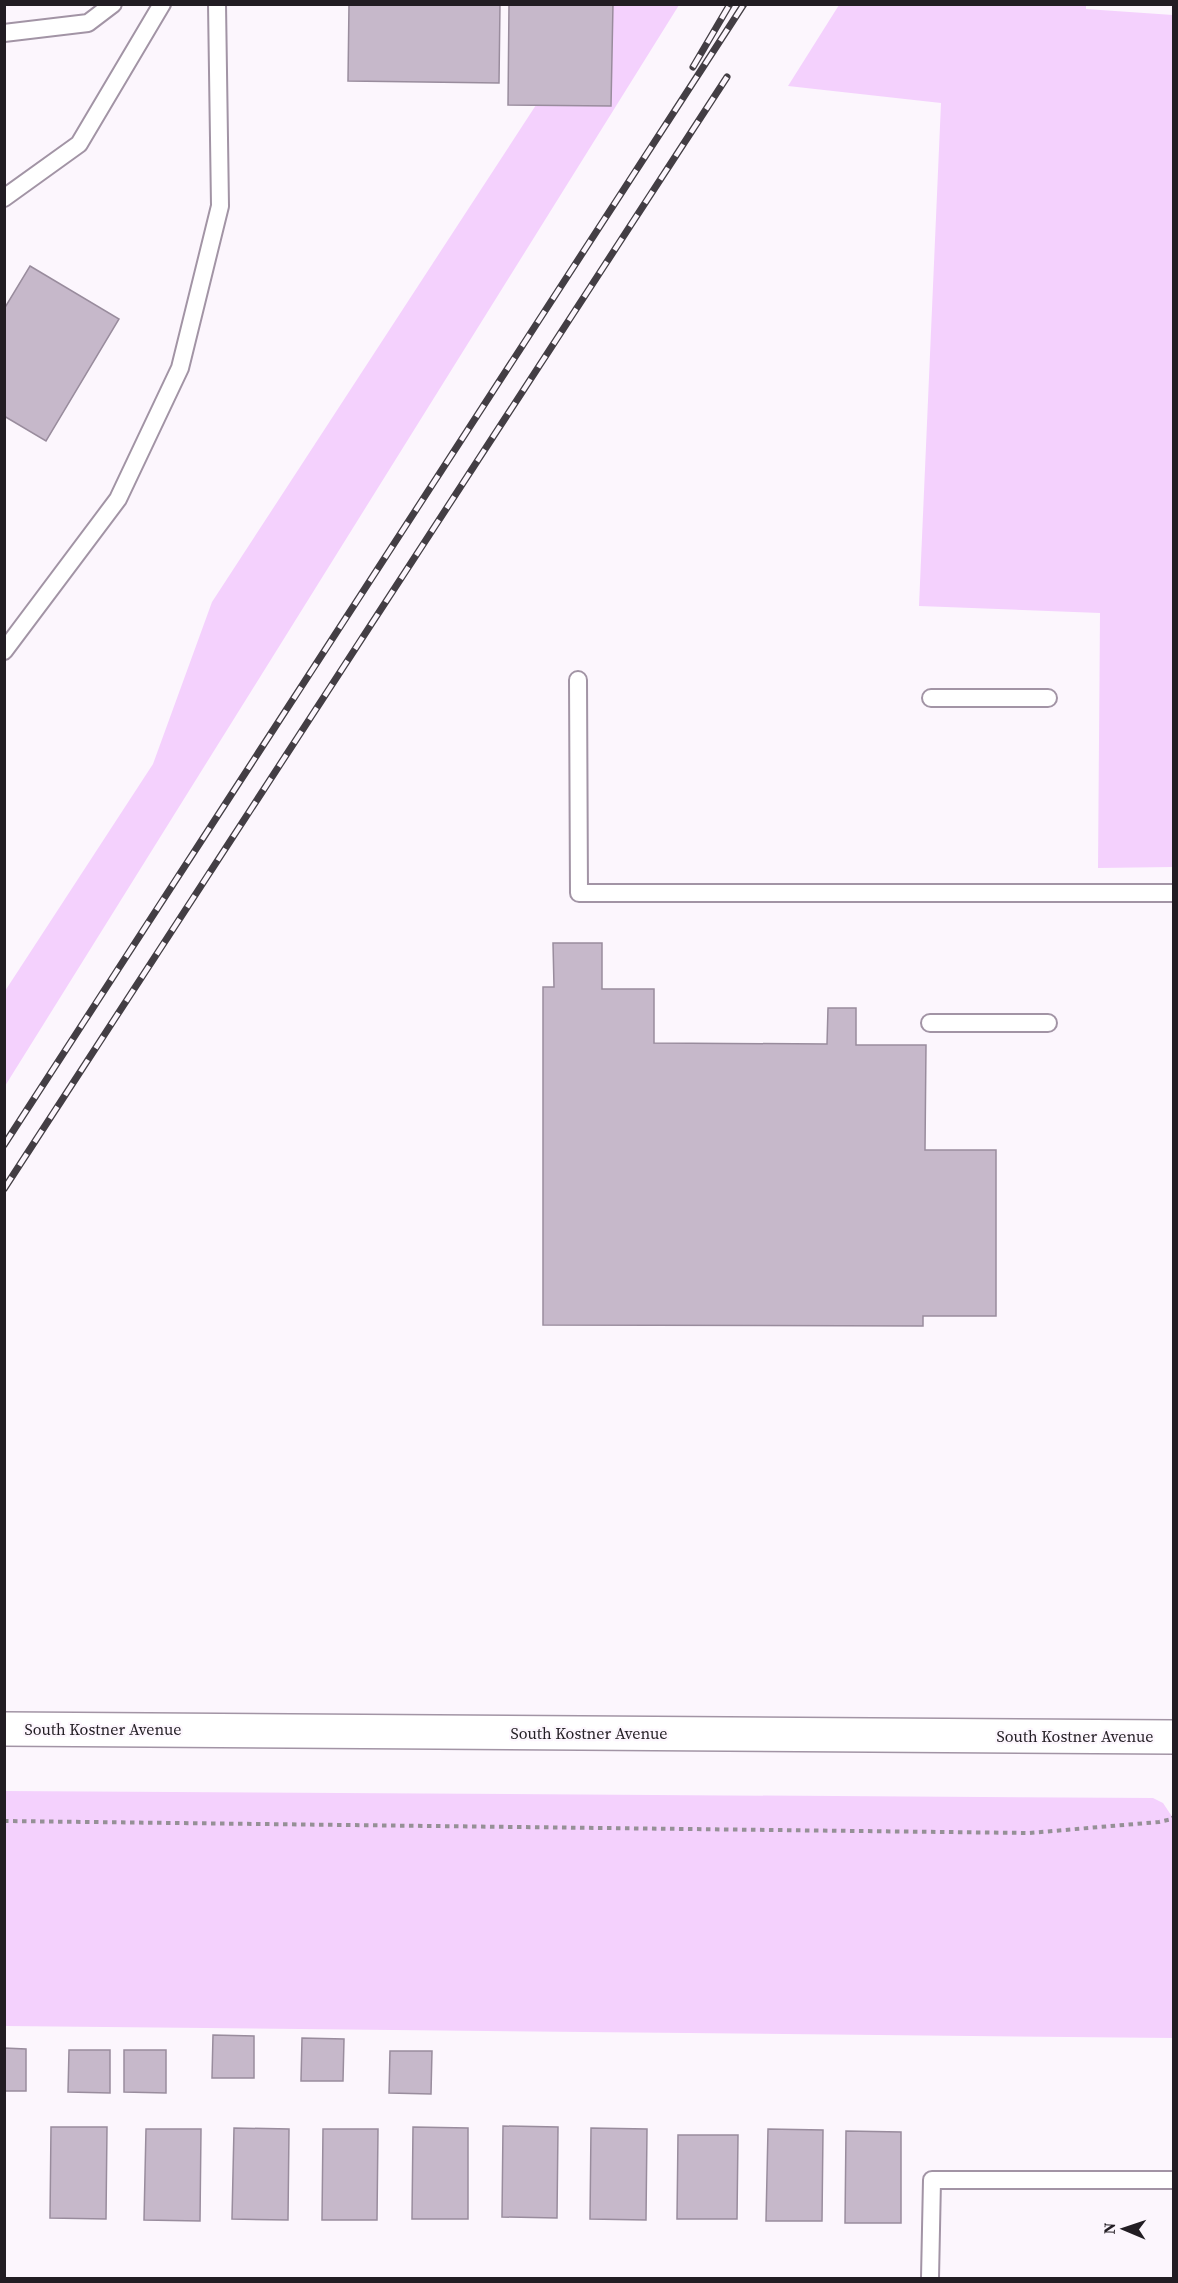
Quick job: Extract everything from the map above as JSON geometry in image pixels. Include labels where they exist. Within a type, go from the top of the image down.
[{"type":"street","name":"South Kostner Avenue","points":[[4,1729],[1173,1737]]},
{"type":"lane","points":[[4,33],[88,23],[113,4]]},
{"type":"lane","points":[[4,198],[79,144],[162,4]]},
{"type":"lane","points":[[4,651],[118,499],[180,368],[220,206],[217,4]]},
{"type":"lane","points":[[578,680],[579,893],[1173,893]]},
{"type":"lane","points":[[931,698],[1048,698]]},
{"type":"lane","points":[[930,1023],[1048,1023]]},
{"type":"lane","points":[[930,2278],[932,2180],[1173,2181]]},
{"type":"path","points":[[4,1821],[1029,1833],[1159,1822],[1172,1819],[1173,1816]]},
{"type":"shaded area","points":[[1086,4],[1086,9],[1173,15],[1173,867],[1098,868],[1100,613],[919,606],[941,103],[788,86],[839,5]]},
{"type":"shaded area","points":[[613,5],[679,5],[5,1086],[5,991],[153,764],[212,602],[536,105],[611,106]]},
{"type":"shaded area","points":[[5,1791],[1153,1798],[1163,1803],[1173,1818],[1173,2038],[5,2026]]},
{"type":"building","points":[[349,4],[500,4],[499,83],[348,81]]},
{"type":"building","points":[[509,4],[613,4],[611,106],[508,105]]},
{"type":"building","points":[[30,266],[119,319],[46,441],[4,416],[4,309]]},
{"type":"building","points":[[553,943],[602,943],[602,989],[654,989],[654,1043],[827,1044],[828,1008],[856,1008],[856,1045],[926,1045],[925,1150],[996,1150],[996,1316],[923,1316],[923,1326],[543,1325],[543,987],[554,987]]},
{"type":"building","points":[[213,2035],[254,2036],[254,2078],[212,2078]]},
{"type":"building","points":[[302,2038],[344,2039],[343,2081],[301,2081]]},
{"type":"building","points":[[4,2048],[26,2049],[26,2091],[4,2091]]},
{"type":"building","points":[[69,2050],[110,2050],[110,2093],[68,2092]]},
{"type":"building","points":[[124,2050],[166,2050],[166,2093],[124,2092]]},
{"type":"building","points":[[390,2051],[432,2051],[431,2094],[389,2093]]},
{"type":"building","points":[[503,2126],[558,2127],[557,2218],[502,2217]]},
{"type":"building","points":[[51,2127],[107,2127],[106,2219],[50,2218]]},
{"type":"building","points":[[413,2127],[468,2128],[468,2219],[412,2219]]},
{"type":"building","points":[[234,2128],[289,2129],[288,2220],[232,2219]]},
{"type":"building","points":[[591,2128],[647,2129],[646,2220],[590,2219]]},
{"type":"building","points":[[146,2129],[201,2129],[200,2221],[144,2220]]},
{"type":"building","points":[[323,2129],[378,2129],[377,2220],[322,2220]]},
{"type":"building","points":[[768,2129],[823,2130],[822,2221],[766,2221]]},
{"type":"building","points":[[846,2131],[901,2132],[901,2223],[845,2223]]},
{"type":"building","points":[[678,2135],[738,2135],[737,2219],[677,2219]]},
{"type":"railway","points":[[693,67],[730,4]]},
{"type":"railway","points":[[4,1145],[744,4]]},
{"type":"railway","points":[[4,1189],[727,77]]}]
